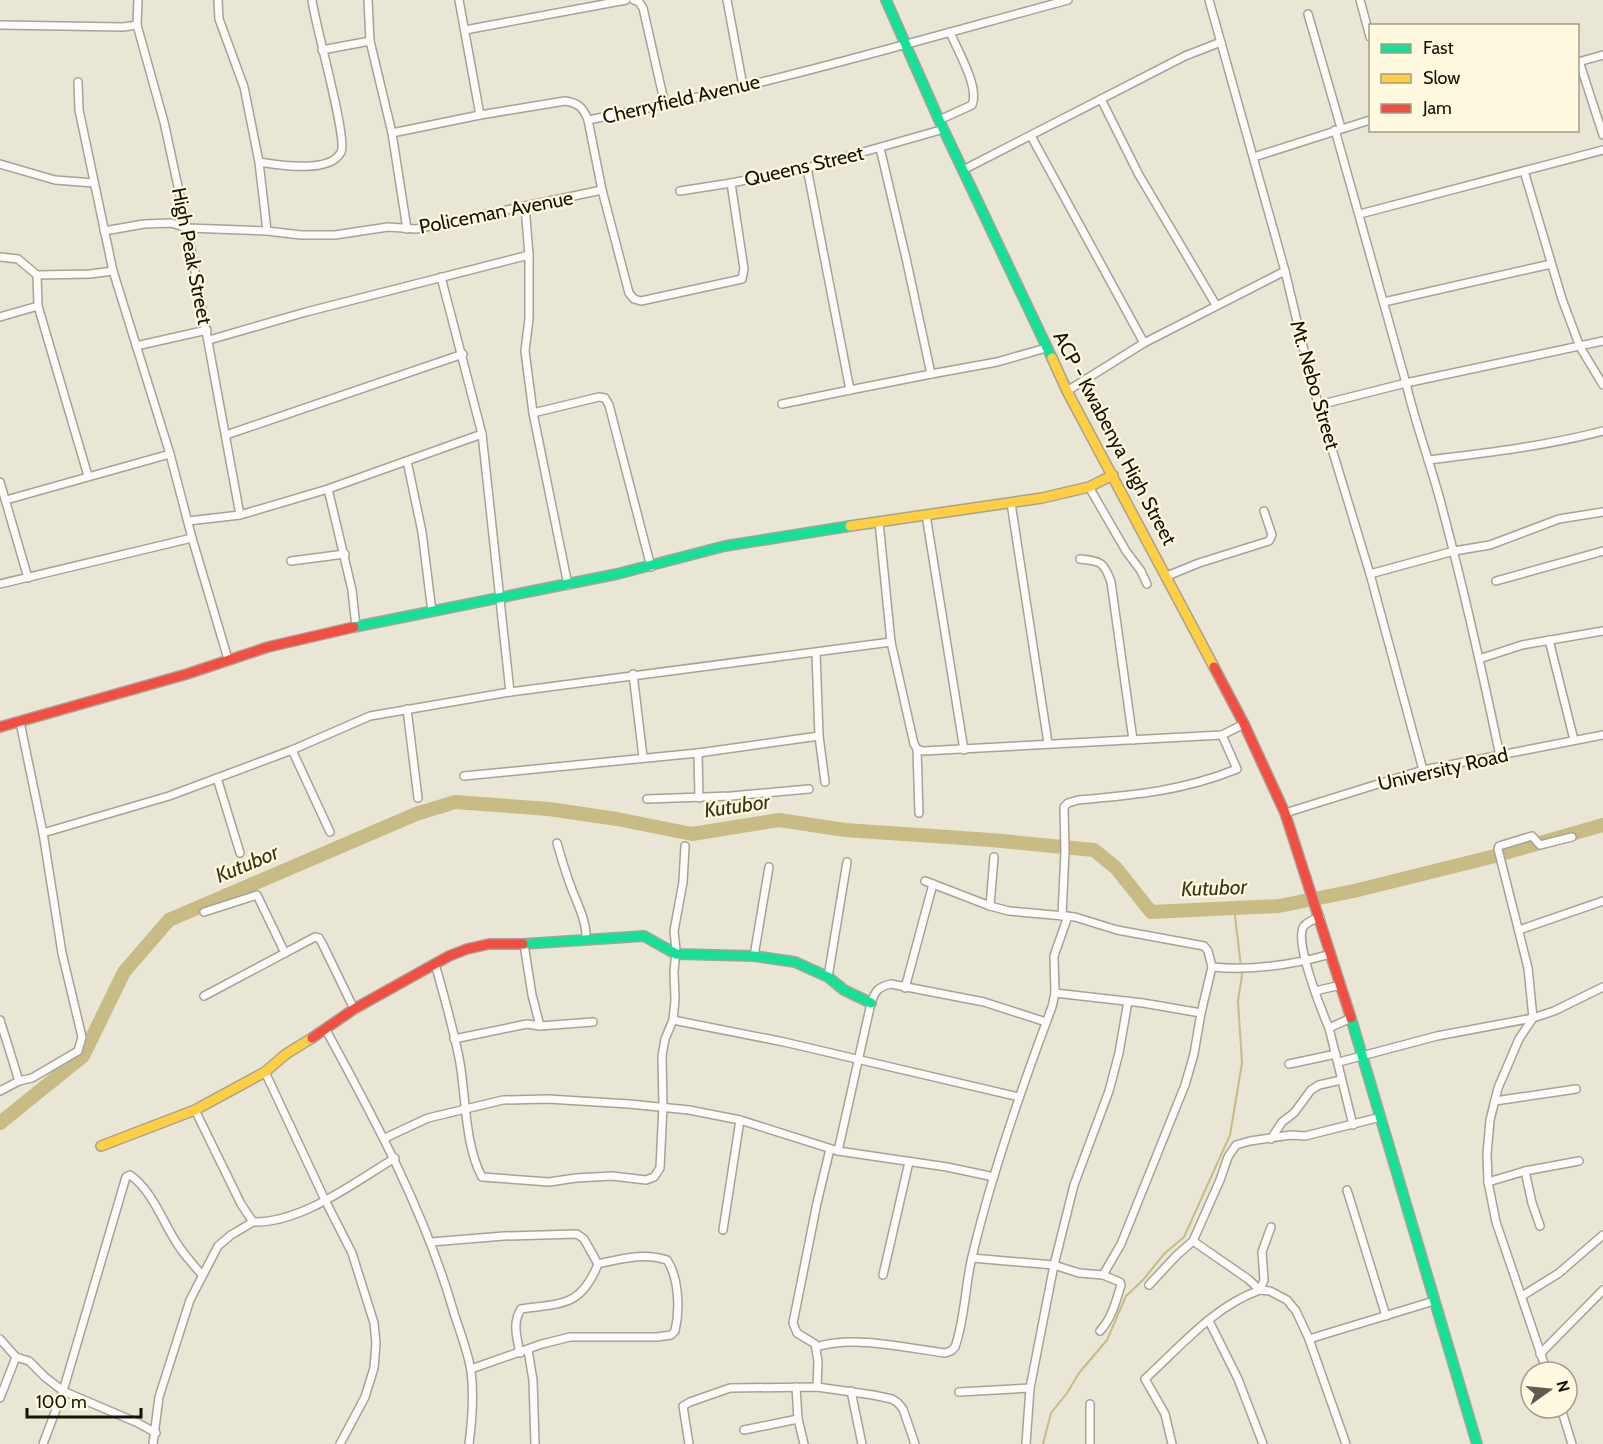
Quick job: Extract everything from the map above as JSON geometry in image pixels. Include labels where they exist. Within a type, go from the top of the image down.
[{"type":"street","name":"High Peak Street","points":[[138,0],[137,25],[164,123],[187,228],[240,515]]},
{"type":"street","points":[[218,0],[222,27],[244,87],[259,162],[267,231]]},
{"type":"street","points":[[259,162],[289,167],[324,165],[336,159],[342,152],[343,143],[337,110],[312,0]]},
{"type":"street","points":[[368,0],[370,41],[392,133],[406,229]]},
{"type":"street","points":[[459,0],[480,115]]},
{"type":"street","points":[[465,30],[626,0]]},
{"type":"street","points":[[634,0],[639,2],[643,8],[665,105]]},
{"type":"street","points":[[727,0],[744,86]]},
{"type":"street","name":"ACP - Kwabenya High Street","points":[[886,0],[1067,391],[1244,724],[1285,813],[1341,985],[1477,1444]]},
{"type":"street","name":"Cherryfield Avenue","points":[[392,133],[565,101],[577,103],[584,110],[588,120],[665,105],[906,44],[1045,3],[1068,0]]},
{"type":"street","name":"Mt. Nebo Street","points":[[1209,0],[1285,271],[1311,380],[1370,574],[1423,770]]},
{"type":"street","points":[[1360,0],[1369,30]]},
{"type":"street","points":[[1308,14],[1414,416],[1454,551],[1500,756]]},
{"type":"street","points":[[0,25],[123,27],[137,25]]},
{"type":"street","name":"Queens Street","points":[[588,120],[602,190],[629,293],[634,299],[642,301],[742,279],[744,269],[731,183],[807,168],[880,148],[942,125],[972,105],[975,98],[973,85],[950,32]]},
{"type":"street","points":[[322,50],[370,41]]},
{"type":"street","points":[[963,170],[1185,56],[1221,42]]},
{"type":"street","points":[[1603,55],[1579,62],[1603,135]]},
{"type":"street","points":[[78,82],[79,110],[113,271],[170,454],[228,659]]},
{"type":"street","points":[[1101,99],[1139,175],[1216,306]]},
{"type":"street","points":[[1254,157],[1369,121]]},
{"type":"street","points":[[1031,136],[1144,343]]},
{"type":"street","points":[[880,148],[931,374]]},
{"type":"street","points":[[1360,214],[1603,150]]},
{"type":"street","points":[[0,164],[55,180],[94,183]]},
{"type":"street","points":[[807,168],[850,390]]},
{"type":"street","points":[[1524,171],[1562,299],[1580,347],[1603,385]]},
{"type":"street","points":[[680,191],[731,183]]},
{"type":"street","name":"Policeman Avenue","points":[[104,231],[144,224],[171,223],[187,228],[267,231],[301,235],[335,235],[388,227],[426,228],[602,190]]},
{"type":"street","points":[[525,206],[529,255],[529,319],[525,351],[533,413],[568,585]]},
{"type":"street","points":[[209,340],[306,312],[529,255]]},
{"type":"street","points":[[0,257],[18,259],[37,275],[113,271]]},
{"type":"street","points":[[1384,302],[1551,264]]},
{"type":"street","points":[[1067,391],[1144,343],[1285,271]]},
{"type":"street","points":[[37,275],[38,306],[88,476]]},
{"type":"street","points":[[441,277],[463,354],[482,434],[510,692]]},
{"type":"street","points":[[0,317],[38,306]]},
{"type":"street","points":[[136,346],[207,330]]},
{"type":"street","points":[[1319,405],[1406,383],[1603,341]]},
{"type":"street","points":[[782,404],[998,362],[1046,348]]},
{"type":"street","points":[[226,435],[463,354]]},
{"type":"street","points":[[533,413],[599,397],[605,398],[609,405],[651,567]]},
{"type":"street","points":[[1428,460],[1492,452],[1581,437],[1603,431]]},
{"type":"street","points":[[188,521],[240,515],[328,489],[482,434]]},
{"type":"street","points":[[6,500],[170,454]]},
{"type":"street","points":[[407,461],[422,532],[432,612]]},
{"type":"street","points":[[0,727],[187,674],[268,647],[356,627],[651,567],[724,546],[1011,503],[1089,487],[1113,476]]},
{"type":"street","points":[[0,482],[28,578]]},
{"type":"street","points":[[1089,487],[1147,584]]},
{"type":"street","points":[[328,489],[345,554],[356,627]]},
{"type":"street","points":[[1011,503],[1048,743]]},
{"type":"street","points":[[1167,576],[1199,563],[1269,541],[1272,535],[1264,511]]},
{"type":"street","points":[[1370,574],[1454,551],[1490,544],[1559,519],[1603,512]]},
{"type":"street","points":[[926,515],[964,750]]},
{"type":"street","points":[[879,522],[891,642],[917,749],[919,813]]},
{"type":"street","points":[[0,584],[192,538]]},
{"type":"street","points":[[1496,581],[1603,551]]},
{"type":"street","points":[[291,561],[345,554]]},
{"type":"street","points":[[1080,559],[1100,562],[1104,565],[1111,582],[1133,740]]},
{"type":"street","points":[[1479,659],[1522,645],[1603,631]]},
{"type":"street","points":[[1549,640],[1574,740]]},
{"type":"street","points":[[43,834],[128,809],[217,778],[292,750],[370,716],[633,674],[891,642]]},
{"type":"street","points":[[816,653],[819,736],[825,782]]},
{"type":"street","points":[[633,674],[643,757]]},
{"type":"street","points":[[407,709],[418,798]]},
{"type":"street","points":[[0,1091],[19,1081],[32,1078],[78,1051],[82,1037],[72,1003],[43,834],[20,722]]},
{"type":"street","points":[[917,749],[923,751],[964,750],[1048,743],[1222,735],[1244,724]]},
{"type":"street","points":[[816,1347],[824,1344],[847,1343],[945,1353],[954,1347],[972,1258],[994,1177],[1055,993],[1054,956],[1065,916],[1064,807],[1068,803],[1150,794],[1205,782],[1237,769],[1222,735]]},
{"type":"street","name":"University Road","points":[[1285,813],[1423,770],[1603,735]]},
{"type":"street","points":[[464,776],[698,753],[819,736]]},
{"type":"street","points":[[292,750],[330,832]]},
{"type":"street","points":[[698,753],[699,798]]},
{"type":"street","points":[[217,778],[240,853]]},
{"type":"street","points":[[647,799],[699,798],[809,789]]},
{"type":"street","points":[[1542,1360],[1496,1222],[1488,1182],[1487,1154],[1490,1120],[1495,1101],[1519,1039],[1533,1018],[1528,968],[1498,853],[1499,846],[1532,836],[1540,845],[1572,837]]},
{"type":"street","points":[[557,843],[583,918],[586,939]]},
{"type":"street","points":[[435,964],[454,1039],[467,1109],[469,1134],[477,1170],[482,1177],[549,1182],[612,1176],[646,1180],[654,1177],[660,1168],[663,1106],[662,1056],[665,1039],[673,1020],[676,954],[674,931],[683,882],[685,846]]},
{"type":"street","points":[[990,906],[994,857]]},
{"type":"street","points":[[828,977],[848,862]]},
{"type":"street","points":[[754,956],[769,867]]},
{"type":"street","points":[[925,881],[1008,911],[1065,916],[1117,930],[1204,946],[1209,951],[1212,967],[1194,1054],[1185,1085],[1121,1244],[1103,1275]]},
{"type":"street","points":[[905,988],[933,884]]},
{"type":"street","points":[[204,912],[257,895],[285,953]]},
{"type":"street","points":[[1519,930],[1603,901]]},
{"type":"street","points":[[1320,917],[1304,925],[1300,933],[1305,961],[1339,1062],[1341,1080],[1353,1125]]},
{"type":"street","points":[[101,1146],[195,1110],[266,1072],[286,1054],[326,1030],[354,1009],[449,956],[478,947],[644,936],[676,954],[754,956],[795,962],[828,977],[844,990],[871,1003]]},
{"type":"street","points":[[204,996],[315,937],[320,938],[354,1009]]},
{"type":"street","points":[[524,944],[532,995],[540,1026]]},
{"type":"street","points":[[1212,967],[1246,969],[1305,961],[1331,954]]},
{"type":"street","points":[[838,1150],[871,1003],[876,990],[882,986],[891,984],[984,1002],[1046,1022]]},
{"type":"street","points":[[1315,991],[1341,985]]},
{"type":"street","points":[[1339,1062],[1437,1036],[1533,1018],[1554,1011],[1603,987]]},
{"type":"street","points":[[1055,993],[1128,1001],[1201,1013]]},
{"type":"street","points":[[1026,1444],[1030,1388],[1054,1265],[1074,1185],[1109,1091],[1119,1053],[1128,1001]]},
{"type":"street","points":[[1329,1029],[1351,1018]]},
{"type":"street","points":[[0,1020],[19,1081]]},
{"type":"street","points":[[673,1020],[784,1042],[1019,1097]]},
{"type":"street","points":[[454,1039],[527,1024],[540,1026],[593,1022]]},
{"type":"street","points":[[326,1030],[395,1158],[444,1277],[471,1370],[469,1444]]},
{"type":"street","points":[[1289,1064],[1336,1054]]},
{"type":"street","points":[[266,1072],[324,1200],[352,1253],[374,1323],[376,1343],[374,1368],[365,1397],[341,1444]]},
{"type":"street","points":[[1271,1139],[1282,1122],[1294,1113],[1311,1090],[1319,1085],[1341,1080]]},
{"type":"street","points":[[1495,1101],[1576,1089]]},
{"type":"street","points":[[385,1138],[428,1118],[504,1100],[548,1099],[663,1106],[740,1120],[830,1149],[994,1177]]},
{"type":"street","points":[[195,1110],[241,1204],[253,1222]]},
{"type":"street","points":[[1149,1286],[1193,1241],[1232,1149],[1242,1142],[1291,1135],[1305,1136],[1381,1117]]},
{"type":"street","points":[[723,1230],[740,1120]]},
{"type":"street","points":[[817,1387],[816,1347],[810,1340],[797,1333],[792,1323],[830,1149]]},
{"type":"street","points":[[153,1444],[159,1397],[189,1300],[218,1246],[253,1222],[283,1218],[324,1200],[395,1158]]},
{"type":"street","points":[[1488,1182],[1525,1171],[1578,1161]]},
{"type":"street","points":[[883,1275],[909,1162]]},
{"type":"street","points":[[1525,1171],[1540,1226]]},
{"type":"street","points":[[43,1444],[63,1391],[126,1176],[130,1175],[134,1178],[149,1196],[178,1245],[202,1275]]},
{"type":"street","points":[[1347,1190],[1386,1316]]},
{"type":"street","points":[[1260,1290],[1264,1280],[1262,1252],[1271,1227]]},
{"type":"street","points":[[431,1242],[504,1236],[577,1234],[584,1239],[598,1264]]},
{"type":"street","points":[[1522,1296],[1560,1273],[1603,1235]]},
{"type":"street","points":[[1193,1241],[1248,1278],[1260,1290]]},
{"type":"street","points":[[471,1370],[542,1344],[570,1337],[657,1337],[671,1335],[675,1331],[677,1306],[674,1270],[667,1260],[647,1256],[598,1264]]},
{"type":"street","points":[[972,1258],[1054,1265],[1079,1274],[1103,1275],[1120,1282],[1121,1285],[1107,1323],[1100,1330]]},
{"type":"street","points":[[520,1353],[515,1325],[521,1309],[572,1300],[587,1286],[598,1264]]},
{"type":"street","points":[[1172,1444],[1165,1414],[1145,1379],[1219,1311],[1245,1295],[1260,1290],[1287,1300],[1301,1319],[1346,1444]]},
{"type":"street","points":[[1540,1354],[1603,1290]]},
{"type":"street","points":[[1309,1339],[1434,1301]]},
{"type":"street","points":[[1209,1321],[1238,1379],[1263,1444]]},
{"type":"street","points":[[0,1339],[16,1357],[29,1360],[63,1391],[138,1422],[156,1433]]},
{"type":"street","points":[[528,1350],[533,1380],[535,1444]]},
{"type":"street","points":[[0,1398],[16,1357]]},
{"type":"street","points":[[796,1387],[798,1419],[804,1444]]},
{"type":"street","points":[[689,1444],[683,1406],[690,1402],[730,1388],[796,1387],[851,1391],[892,1399],[898,1403],[905,1414],[915,1444]]},
{"type":"street","points":[[959,1392],[1030,1388]]},
{"type":"street","points":[[851,1391],[862,1444]]},
{"type":"street","points":[[1090,1404],[1090,1444]]},
{"type":"street","points":[[744,1430],[798,1419]]},
{"type":"street","points":[[1565,1420],[1572,1444]]},
{"type":"waterway","name":"Kutubor","points":[[0,1123],[83,1056],[124,972],[169,920],[416,814],[455,802],[549,809],[617,819],[692,834],[779,820],[845,830],[1094,850],[1116,868],[1151,912],[1279,906],[1354,891],[1491,857],[1603,825]]},
{"type":"waterway","points":[[1043,1444],[1051,1413],[1079,1373],[1107,1340],[1126,1296],[1143,1280],[1164,1254],[1184,1237],[1230,1135],[1242,1063],[1238,1001],[1242,975],[1234,908]]},
{"type":"traffic: fast","points":[[886,0],[939,120],[1052,358]]},
{"type":"traffic: fast","points":[[354,627],[617,574],[725,546],[850,526]]},
{"type":"traffic: fast","points":[[523,944],[644,936],[676,954],[754,956],[795,962],[828,977],[844,990],[871,1003]]},
{"type":"traffic: fast","points":[[1351,1018],[1477,1444]]},
{"type":"traffic: slow","points":[[1052,358],[1067,391],[1214,667]]},
{"type":"traffic: slow","points":[[850,526],[1042,498],[1089,487],[1113,475]]},
{"type":"traffic: slow","points":[[101,1146],[195,1110],[265,1072],[286,1054],[312,1038]]},
{"type":"traffic: jam","points":[[0,727],[187,674],[268,647],[354,627]]},
{"type":"traffic: jam","points":[[1214,667],[1244,724],[1285,813],[1351,1018]]},
{"type":"traffic: jam","points":[[312,1038],[354,1009],[449,956],[489,944],[523,944]]}]
